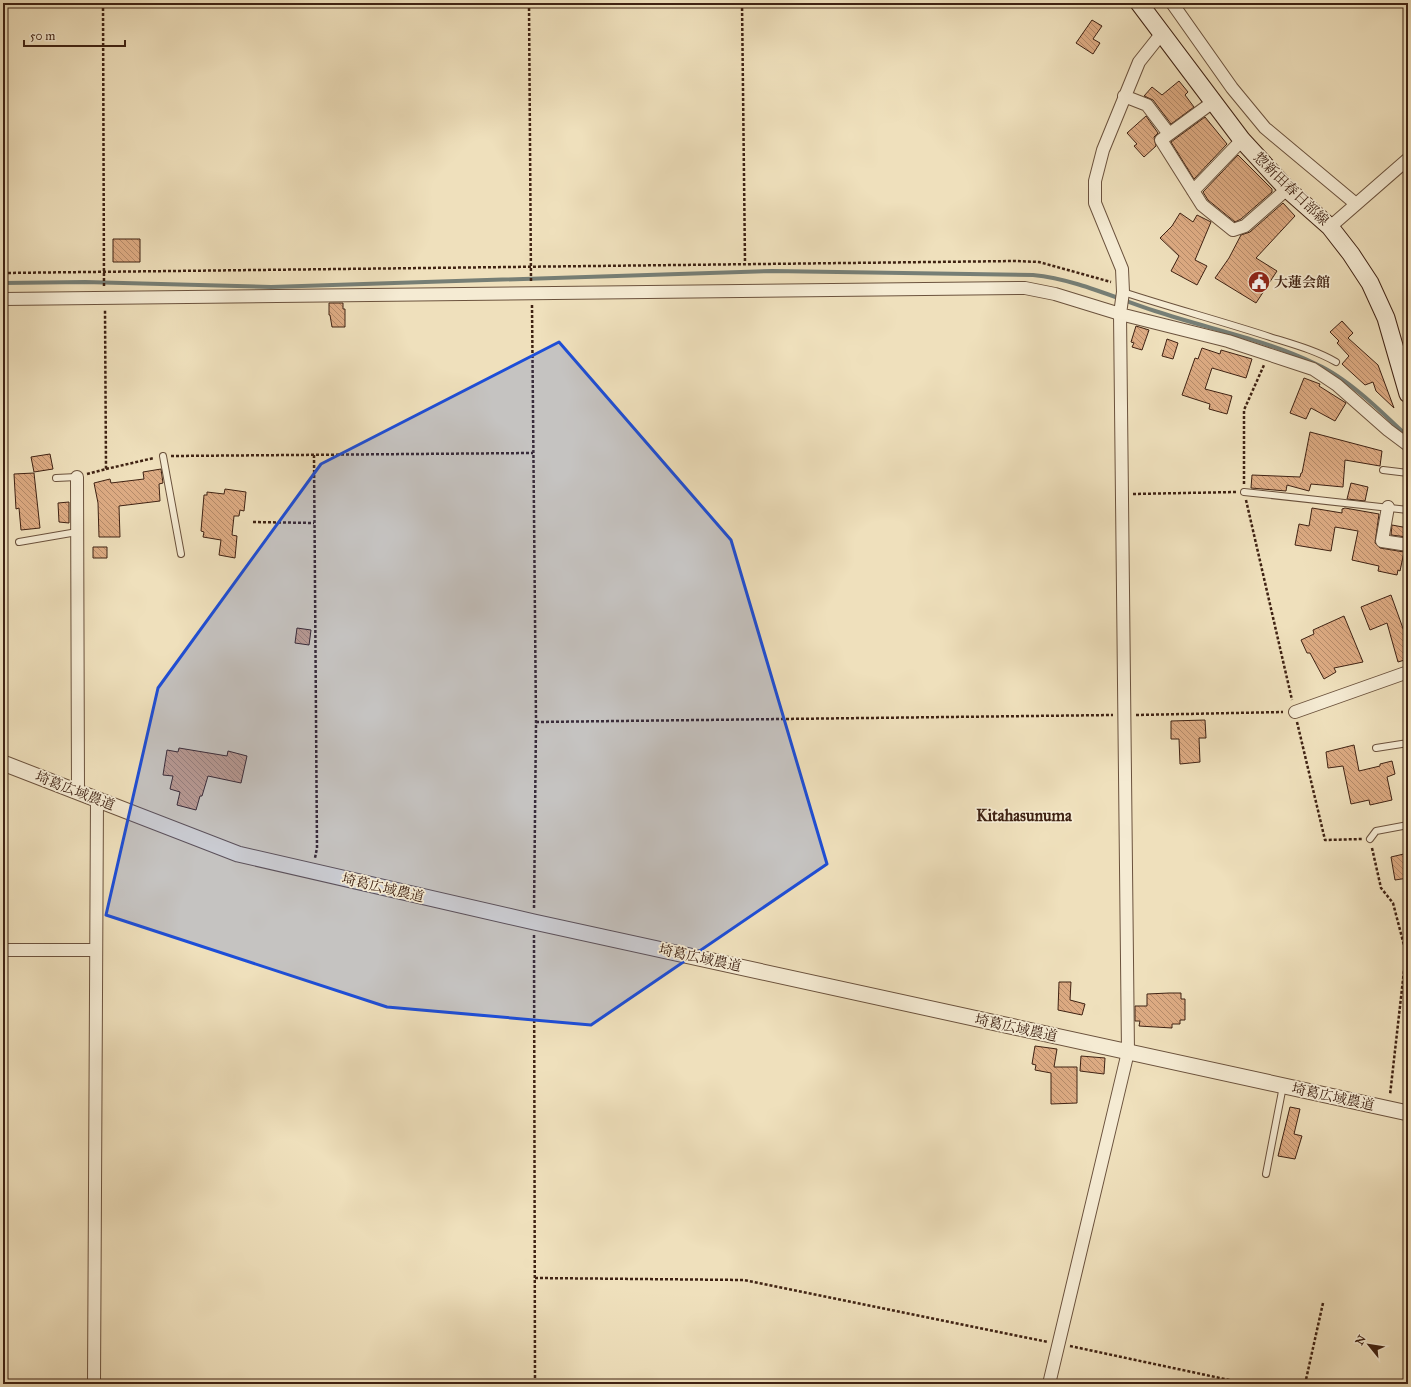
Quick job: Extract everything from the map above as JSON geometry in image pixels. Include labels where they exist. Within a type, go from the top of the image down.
[{"type":"main road","name":"惣新田春日部線","points":[[1139,3],[1242,140],[1287,189],[1330,227],[1351,254],[1370,283],[1386,318],[1408,391]]},
{"type":"street","points":[[1172,3],[1232,88],[1266,128],[1356,204]]},
{"type":"street","points":[[1049,1384],[1128,1052],[1120,314],[1123,288],[1122,269],[1095,203],[1095,181],[1103,150],[1139,62],[1162,33]]},
{"type":"street","points":[[1124,96],[1147,106],[1169,134]]},
{"type":"street","points":[[1213,102],[1161,140],[1202,205],[1232,230],[1245,226],[1287,189]]},
{"type":"street","points":[[1193,191],[1242,140]]},
{"type":"street","points":[[1330,227],[1408,159]]},
{"type":"street","points":[[3,299],[105,296],[532,291],[1024,288],[1055,294],[1120,314],[1228,341],[1313,369],[1338,385],[1388,430],[1408,445]]},
{"type":"street","points":[[77,477],[78,792]]},
{"type":"street","points":[[1388,507],[1382,541],[1408,545]]},
{"type":"street","points":[[1295,712],[1408,672]]},
{"type":"street","name":"埼葛広域農道","points":[[3,763],[238,854],[534,922],[1408,1113]]},
{"type":"street","points":[[94,1384],[95,950],[97,799]]},
{"type":"street","points":[[3,950],[95,950]]},
{"type":"lane","points":[[1123,288],[1316,352],[1336,362]]},
{"type":"lane","points":[[163,456],[181,554]]},
{"type":"lane","points":[[1383,470],[1408,473]]},
{"type":"lane","points":[[56,478],[77,477]]},
{"type":"lane","points":[[1244,492],[1408,510]]},
{"type":"lane","points":[[19,542],[77,532]]},
{"type":"lane","points":[[1376,748],[1408,743]]},
{"type":"lane","points":[[1370,839],[1376,831],[1408,825]]},
{"type":"lane","points":[[1266,1174],[1283,1086]]},
{"type":"path","points":[[103,3],[106,469]]},
{"type":"path","points":[[529,3],[536,722],[534,922],[535,1384]]},
{"type":"path","points":[[742,3],[745,263]]},
{"type":"path","points":[[3,273],[531,269],[745,263],[1015,261],[1039,262],[1123,288]]},
{"type":"path","points":[[1268,354],[1244,410],[1244,492],[1325,840],[1370,839],[1381,888],[1394,903],[1406,953],[1388,1109]]},
{"type":"path","points":[[77,477],[163,456],[533,453]]},
{"type":"path","points":[[311,872],[317,848],[314,455]]},
{"type":"path","points":[[1123,494],[1244,492]]},
{"type":"path","points":[[253,522],[314,523]]},
{"type":"path","points":[[536,722],[1295,712]]},
{"type":"path","points":[[534,1278],[744,1280],[1248,1384]]},
{"type":"path","points":[[1305,1384],[1323,1303]]},
{"type":"highlighted area","points":[[559,342],[731,540],[827,864],[591,1025],[387,1007],[106,915],[158,688],[321,464]]},
{"type":"building","points":[[1092,20],[1102,26],[1093,39],[1100,43],[1093,54],[1076,43]]},
{"type":"building","points":[[1179,81],[1188,92],[1185,95],[1194,107],[1171,124],[1153,100],[1144,96],[1152,87],[1162,95]]},
{"type":"building","points":[[1146,116],[1158,133],[1154,137],[1156,146],[1144,157],[1134,146],[1137,144],[1127,133]]},
{"type":"building","points":[[1205,117],[1227,144],[1194,179],[1171,142]]},
{"type":"building","points":[[1238,155],[1272,189],[1272,192],[1241,219],[1235,222],[1208,200],[1203,192]]},
{"type":"building","points":[[1283,203],[1295,216],[1256,258],[1277,271],[1256,303],[1215,278],[1229,258],[1241,235],[1250,232]]},
{"type":"building","points":[[1180,213],[1193,222],[1197,215],[1211,222],[1195,260],[1207,266],[1197,285],[1171,271],[1179,256],[1160,238],[1172,226]]},
{"type":"building","points":[[113,239],[140,239],[140,262],[113,262]]},
{"type":"building","points":[[329,303],[343,303],[343,309],[345,309],[345,327],[332,327],[329,315]]},
{"type":"building","points":[[1342,321],[1353,333],[1348,338],[1378,365],[1394,408],[1376,391],[1373,382],[1365,385],[1342,364],[1349,356],[1337,343],[1339,341],[1330,332]]},
{"type":"building","points":[[1136,326],[1149,330],[1142,350],[1132,347],[1134,343],[1131,342]]},
{"type":"building","points":[[1167,339],[1178,343],[1173,359],[1162,356]]},
{"type":"building","points":[[1202,348],[1220,354],[1221,350],[1252,359],[1246,378],[1212,368],[1205,389],[1232,396],[1227,414],[1209,409],[1210,404],[1182,395],[1195,358],[1198,359]]},
{"type":"building","points":[[1304,378],[1320,384],[1319,386],[1346,403],[1335,421],[1311,408],[1306,419],[1290,413]]},
{"type":"building","points":[[1310,432],[1382,451],[1380,466],[1345,460],[1343,487],[1311,484],[1309,491],[1287,485],[1286,491],[1251,488],[1252,475],[1300,477]]},
{"type":"building","points":[[50,454],[53,469],[34,472],[31,457]]},
{"type":"building","points":[[161,469],[163,483],[159,484],[160,501],[119,506],[120,537],[99,537],[98,503],[94,483],[110,479],[111,483],[144,479],[143,472]]},
{"type":"building","points":[[34,473],[40,528],[21,530],[19,508],[16,509],[14,474]]},
{"type":"building","points":[[1351,483],[1368,487],[1365,501],[1347,499]]},
{"type":"building","points":[[225,489],[246,492],[244,511],[240,510],[239,516],[234,516],[232,535],[237,536],[235,558],[219,555],[221,540],[203,537],[204,532],[201,531],[204,495],[207,495],[207,492],[224,494]]},
{"type":"building","points":[[69,502],[69,523],[59,522],[58,503]]},
{"type":"building","points":[[1312,508],[1342,513],[1342,509],[1345,508],[1379,514],[1375,543],[1380,548],[1404,552],[1400,571],[1398,570],[1397,575],[1378,571],[1379,566],[1352,560],[1358,531],[1335,527],[1331,551],[1295,545],[1299,524],[1309,526]]},
{"type":"building","points":[[1392,525],[1408,528],[1407,537],[1391,535]]},
{"type":"building","points":[[93,547],[107,547],[107,558],[93,558]]},
{"type":"building","points":[[1391,595],[1405,634],[1408,634],[1408,659],[1398,662],[1387,623],[1370,630],[1361,607]]},
{"type":"building","points":[[1344,616],[1363,662],[1334,668],[1336,672],[1324,679],[1310,653],[1307,653],[1301,640],[1314,634],[1313,630]]},
{"type":"building","points":[[297,628],[311,630],[309,645],[295,643]]},
{"type":"building","points":[[1205,720],[1206,738],[1199,738],[1200,762],[1180,764],[1179,739],[1171,739],[1171,721]]},
{"type":"building","points":[[1354,745],[1359,771],[1380,766],[1380,764],[1392,761],[1395,774],[1387,777],[1392,800],[1370,805],[1369,800],[1351,804],[1343,766],[1328,768],[1326,752]]},
{"type":"building","points":[[179,748],[227,756],[228,751],[247,756],[241,783],[208,776],[196,810],[177,805],[180,792],[170,789],[173,776],[163,775],[167,750],[178,752]]},
{"type":"building","points":[[1408,853],[1408,878],[1395,880],[1391,857]]},
{"type":"building","points":[[1059,982],[1071,982],[1070,1000],[1085,1004],[1082,1015],[1058,1010]]},
{"type":"building","points":[[1181,993],[1181,999],[1185,999],[1185,1020],[1180,1020],[1180,1024],[1172,1024],[1172,1028],[1139,1026],[1140,1021],[1135,1021],[1135,1006],[1147,1006],[1147,994]]},
{"type":"building","points":[[1035,1046],[1057,1049],[1054,1067],[1077,1067],[1077,1103],[1051,1104],[1051,1073],[1035,1070],[1036,1065],[1032,1064]]},
{"type":"building","points":[[1081,1056],[1105,1058],[1104,1074],[1080,1071]]},
{"type":"building","points":[[1290,1107],[1300,1109],[1294,1134],[1302,1136],[1295,1159],[1278,1156]]},
{"type":"waterway","points":[[3,283],[85,282],[271,287],[772,271],[1033,275],[1064,280],[1155,311],[1256,341],[1296,355],[1328,370],[1353,387],[1388,417],[1408,437]]},
{"type":"place","name":"大蓮会館","points":[[1259,282]]},
{"type":"district","name":"Kitahasunuma","points":[[1024,815]]}]
